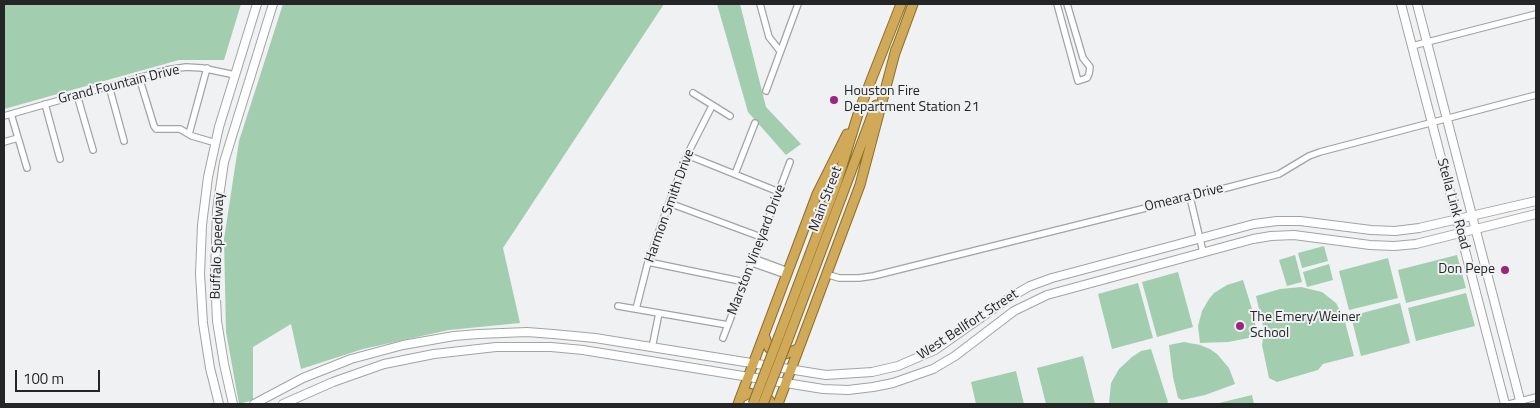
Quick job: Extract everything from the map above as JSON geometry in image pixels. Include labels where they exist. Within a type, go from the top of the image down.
[{"type":"highway","name":"Main Street","points":[[763,404],[783,337],[837,182],[859,111],[901,4]]},
{"type":"highway","name":"Main Street","points":[[753,404],[783,337],[913,4]]},
{"type":"highway","points":[[778,404],[860,185],[896,49]]},
{"type":"highway","points":[[739,401],[817,194],[859,111]]},
{"type":"highway","points":[[764,334],[769,348],[785,354],[798,349]]},
{"type":"highway","points":[[739,401],[749,393],[761,396],[769,400],[771,404]]},
{"type":"main road","name":"Buffalo Speedway","points":[[219,404],[210,368],[201,305],[202,225],[208,177],[216,143],[257,4]]},
{"type":"main road","name":"Buffalo Speedway","points":[[233,404],[224,364],[216,304],[216,224],[224,162],[272,4]]},
{"type":"main road","name":"Stella Link Road","points":[[1401,4],[1505,404]]},
{"type":"main road","name":"Stella Link Road","points":[[1417,4],[1520,403]]},
{"type":"main road","points":[[235,75],[249,78]]},
{"type":"main road","points":[[212,160],[224,162]]},
{"type":"main road","name":"West Bellfort Street","points":[[254,404],[303,378],[351,359],[402,345],[478,334],[527,332],[595,338],[826,375],[848,375],[890,369],[916,360],[935,350],[1009,298],[1030,286],[1061,275],[1200,238],[1254,224],[1277,221],[1308,221],[1361,229],[1396,231],[1457,220],[1536,201]]},
{"type":"main road","name":"West Bellfort Street","points":[[283,404],[353,374],[405,359],[496,347],[552,347],[650,361],[823,390],[848,390],[893,383],[933,369],[955,356],[998,322],[1030,302],[1047,295],[1253,239],[1294,235],[1394,246],[1416,244],[1536,214]]},
{"type":"main road","points":[[1358,243],[1361,229]]},
{"type":"main road","points":[[1061,275],[1065,289]]},
{"type":"main road","points":[[201,305],[216,304]]},
{"type":"main road","points":[[970,326],[979,337]]},
{"type":"main road","points":[[552,347],[553,334]]},
{"type":"main road","points":[[402,345],[405,359]]},
{"type":"main road","points":[[650,361],[652,348]]},
{"type":"main road","points":[[327,368],[333,382]]},
{"type":"main road","points":[[890,369],[893,383]]},
{"type":"street","points":[[760,4],[769,37],[780,51]]},
{"type":"street","points":[[766,91],[798,4]]},
{"type":"street","points":[[1057,4],[1078,81],[1087,78],[1090,67],[1083,58],[1067,4]]},
{"type":"street","points":[[1412,46],[1536,14]]},
{"type":"street","points":[[1069,48],[1079,45]]},
{"type":"street","name":"Grand Fountain Drive","points":[[4,116],[140,77],[186,67],[207,68],[235,75]]},
{"type":"street","points":[[189,134],[207,68]]},
{"type":"street","points":[[140,77],[156,129],[174,128],[216,143]]},
{"type":"street","points":[[108,86],[124,141]]},
{"type":"street","points":[[693,93],[730,116]]},
{"type":"street","points":[[77,95],[93,150]]},
{"type":"street","name":"Omeara Drive","points":[[826,274],[839,278],[873,276],[1190,197],[1279,174],[1315,153],[1536,95]]},
{"type":"street","points":[[44,104],[60,159]]},
{"type":"street","name":"Harmon Smith Drive","points":[[636,309],[648,262],[669,203],[687,155],[712,106]]},
{"type":"street","points":[[11,114],[27,168]]},
{"type":"street","points":[[735,174],[755,122]]},
{"type":"street","points":[[4,142],[18,138]]},
{"type":"street","points":[[687,155],[778,192]]},
{"type":"street","name":"Marston Vineyard Drive","points":[[723,338],[790,162]]},
{"type":"street","points":[[1190,197],[1203,252]]},
{"type":"street","points":[[669,203],[762,237]]},
{"type":"street","points":[[753,261],[787,273]]},
{"type":"street","points":[[648,262],[744,282]]},
{"type":"street","points":[[618,306],[728,325]]},
{"type":"street","points":[[652,348],[659,313]]},
{"type":"street","points":[[1509,404],[1520,403],[1536,397]]},
{"type":"green space","points":[[4,4],[241,4],[224,60],[179,60],[4,109]]},
{"type":"green space","points":[[283,4],[664,4],[503,248],[520,323],[449,330],[363,349],[301,369],[291,324],[253,347],[253,400],[239,404],[226,332],[224,239],[239,141]]},
{"type":"green space","points":[[717,4],[740,4],[766,107],[801,144],[786,155],[748,112]]},
{"type":"green space","points":[[1324,246],[1328,261],[1302,268],[1298,253]]},
{"type":"green space","points":[[1295,255],[1302,282],[1287,286],[1279,260]]},
{"type":"green space","points":[[1457,255],[1466,288],[1406,303],[1398,270]]},
{"type":"green space","points":[[1388,258],[1398,298],[1349,310],[1339,271]]},
{"type":"green space","points":[[1329,264],[1333,280],[1307,287],[1303,272]]},
{"type":"green space","points":[[1178,272],[1193,327],[1157,337],[1142,282]]},
{"type":"green space","points":[[1243,280],[1257,333],[1254,337],[1228,342],[1200,343],[1198,326],[1202,311],[1209,299],[1214,293],[1227,285]]},
{"type":"green space","points":[[1138,283],[1153,338],[1112,349],[1098,294]]},
{"type":"green space","points":[[1301,287],[1322,292],[1336,303],[1344,318],[1354,356],[1323,364],[1318,370],[1277,382],[1269,378],[1262,345],[1264,330],[1256,296],[1280,289]]},
{"type":"green space","points":[[1466,293],[1475,326],[1416,341],[1408,308]]},
{"type":"green space","points":[[1400,303],[1410,343],[1361,356],[1351,316]]},
{"type":"green space","points":[[1184,342],[1200,345],[1217,354],[1229,368],[1235,384],[1205,395],[1182,400],[1178,398],[1169,345]]},
{"type":"green space","points":[[1151,349],[1168,402],[1166,404],[1109,404],[1111,383],[1119,369],[1141,351]]},
{"type":"green space","points":[[1083,356],[1095,404],[1046,404],[1037,368]]},
{"type":"green space","points":[[1016,371],[1024,404],[976,404],[971,382]]},
{"type":"green space","points":[[1252,395],[1254,404],[1215,404]]},
{"type":"place","name":"Houston Fire Department Station 21","points":[[834,100]]},
{"type":"place","name":"Don Pepe","points":[[1505,270]]},
{"type":"place","name":"The Emery/Weiner School","points":[[1240,326]]}]
